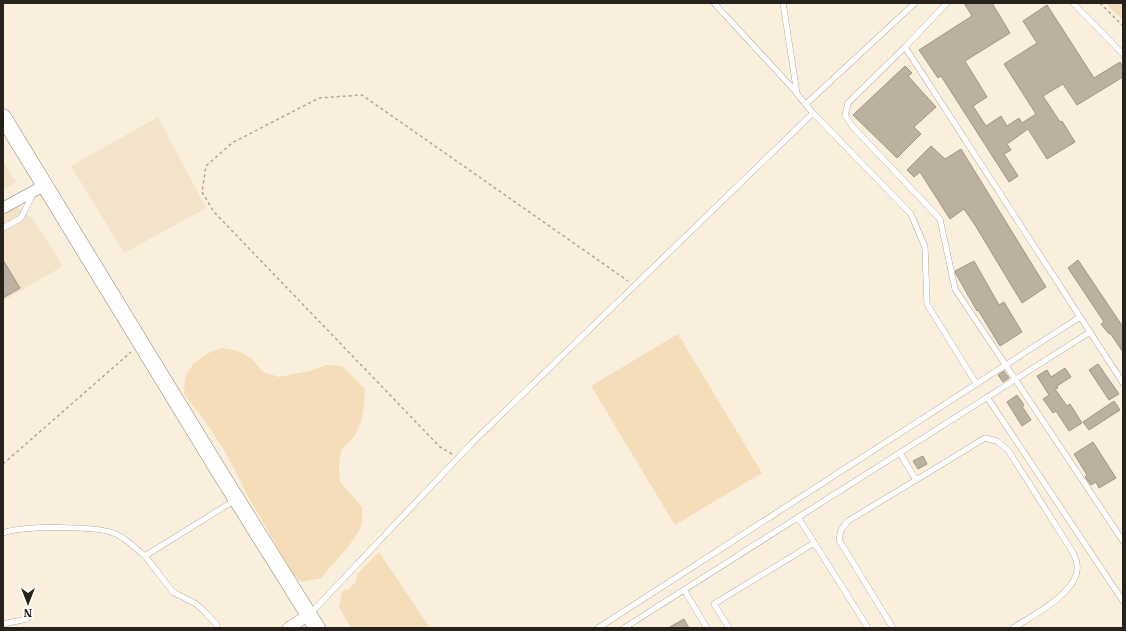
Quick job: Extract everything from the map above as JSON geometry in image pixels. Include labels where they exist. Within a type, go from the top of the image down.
[{"type":"main road","points":[[3,117],[40,187],[142,343],[313,621]]},
{"type":"street","points":[[3,208],[40,187]]},
{"type":"street","points":[[288,628],[313,621]]},
{"type":"lane","points":[[714,3],[813,113],[911,214],[925,247],[927,304],[976,383]]},
{"type":"lane","points":[[783,3],[797,94]]},
{"type":"lane","points":[[806,104],[915,3]]},
{"type":"lane","points":[[947,3],[848,103],[845,115],[852,126],[940,219],[955,289],[1123,541]]},
{"type":"lane","points":[[1073,3],[1123,54]]},
{"type":"lane","points":[[905,47],[1123,383]]},
{"type":"lane","points":[[313,621],[458,458],[813,113]]},
{"type":"lane","points":[[3,228],[21,218],[40,187]]},
{"type":"lane","points":[[598,628],[1080,317]]},
{"type":"lane","points":[[624,628],[1090,332]]},
{"type":"lane","points":[[987,397],[1123,601]]},
{"type":"lane","points":[[893,628],[839,540],[841,530],[848,521],[985,438],[998,441],[1008,450],[1072,551],[1078,566],[1074,582],[1063,595],[1014,628]]},
{"type":"lane","points":[[900,453],[916,480]]},
{"type":"lane","points":[[145,556],[237,498]]},
{"type":"lane","points":[[798,517],[868,628]]},
{"type":"lane","points":[[3,533],[11,530],[81,528],[117,534],[145,556],[172,592],[196,604],[217,625]]},
{"type":"lane","points":[[729,628],[714,604],[814,543]]},
{"type":"lane","points":[[684,590],[707,628]]},
{"type":"lane","points":[[3,624],[27,619]]},
{"type":"path","points":[[1100,3],[1123,26]]},
{"type":"path","points":[[458,458],[440,447],[214,212],[202,192],[206,166],[232,143],[318,98],[362,95],[635,285]]},
{"type":"path","points":[[3,464],[142,343]]},
{"type":"shaded area","points":[[1105,3],[1123,3],[1123,20]]},
{"type":"shaded area","points":[[158,117],[206,208],[124,253],[71,166]]},
{"type":"shaded area","points":[[3,161],[16,182],[3,190]]},
{"type":"shaded area","points":[[16,207],[32,218],[63,266],[3,301],[3,214]]},
{"type":"shaded area","points":[[678,334],[762,473],[675,525],[591,386]]},
{"type":"shaded area","points":[[222,348],[238,351],[252,359],[263,372],[279,377],[310,371],[326,365],[342,366],[365,389],[361,422],[354,437],[341,450],[339,466],[340,482],[362,507],[362,524],[354,539],[322,578],[301,582],[289,570],[247,495],[224,450],[205,421],[184,394],[185,378],[193,364],[206,354]]},
{"type":"shaded area","points":[[379,552],[430,628],[351,628],[339,607],[342,592],[349,589],[356,581],[357,574]]},
{"type":"building","points":[[964,3],[992,3],[1010,33],[965,61],[987,97],[973,106],[986,126],[1001,116],[1007,126],[1019,118],[1022,123],[1036,114],[1004,64],[1037,43],[1023,21],[1047,5],[1094,78],[1120,62],[1123,68],[1123,77],[1077,105],[1063,84],[1043,96],[1060,122],[1062,121],[1075,142],[1047,159],[1028,129],[1007,144],[1011,150],[1004,154],[1018,176],[1009,182],[941,76],[938,78],[919,50],[972,16]]},
{"type":"building","points":[[905,66],[912,73],[908,76],[936,107],[914,127],[921,134],[897,158],[853,115]]},
{"type":"building","points":[[931,146],[945,159],[961,149],[1046,287],[1022,303],[964,209],[950,219],[920,172],[914,177],[907,170]]},
{"type":"building","points":[[3,260],[20,288],[3,298]]},
{"type":"building","points":[[1078,260],[1123,327],[1123,352],[1110,333],[1109,334],[1101,324],[1104,322],[1068,268]]},
{"type":"building","points":[[974,261],[999,305],[1004,302],[1022,332],[1000,346],[978,310],[977,311],[955,271]]},
{"type":"building","points":[[1098,364],[1119,394],[1109,400],[1089,370]]},
{"type":"building","points":[[1065,368],[1071,377],[1055,389],[1067,406],[1070,404],[1082,423],[1069,431],[1056,411],[1053,413],[1043,399],[1049,395],[1037,376],[1047,370],[1051,377]]},
{"type":"building","points":[[1004,371],[1009,378],[1003,382],[998,375]]},
{"type":"building","points":[[1017,395],[1024,405],[1022,406],[1031,420],[1022,426],[1007,402]]},
{"type":"building","points":[[1114,401],[1120,410],[1089,430],[1083,422]]},
{"type":"building","points":[[1093,442],[1116,478],[1099,488],[1096,482],[1091,485],[1085,477],[1087,475],[1074,454]]},
{"type":"building","points":[[923,456],[927,464],[918,469],[913,461]]},
{"type":"building","points":[[684,619],[689,628],[668,628]]}]
